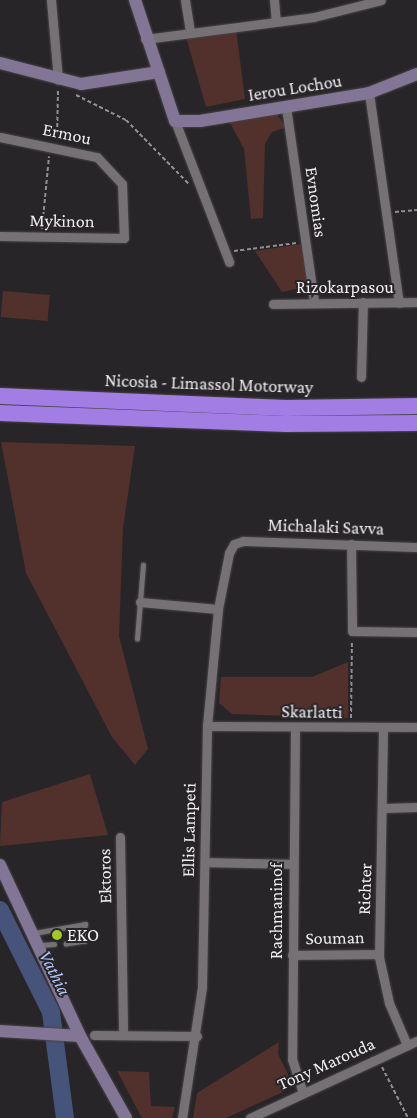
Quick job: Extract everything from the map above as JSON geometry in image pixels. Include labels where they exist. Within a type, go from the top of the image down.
[{"type":"highway","name":"Nicosia - Limassol Motorway","points":[[0,396],[286,408],[417,406]]},
{"type":"highway","name":"Nicosia - Limassol Motorway","points":[[0,413],[286,424],[417,423]]},
{"type":"highway","points":[[286,424],[417,430]]},
{"type":"street","points":[[51,0],[62,85]]},
{"type":"street","points":[[135,0],[145,39],[159,72],[175,121],[206,193],[229,262]]},
{"type":"street","points":[[185,0],[190,32]]},
{"type":"street","points":[[274,0],[276,21]]},
{"type":"street","points":[[145,39],[276,21],[381,0]]},
{"type":"street","points":[[0,63],[62,85],[104,83],[159,72]]},
{"type":"street","name":"Ierou Lochou","points":[[175,121],[200,122],[368,93],[417,74]]},
{"type":"street","points":[[368,93],[399,303]]},
{"type":"street","name":"Evnomias","points":[[286,107],[314,302]]},
{"type":"street","name":"Ermou","points":[[0,137],[97,157],[122,184],[124,238]]},
{"type":"street","name":"Mykinon","points":[[0,236],[124,238]]},
{"type":"street","points":[[361,377],[363,302]]},
{"type":"street","name":"Rizokarpasou","points":[[273,304],[417,302]]},
{"type":"street","name":"Michalaki Savva","points":[[234,544],[350,544],[417,547]]},
{"type":"street","name":"Ellis Lampeti","points":[[182,1118],[196,1036],[205,862],[207,726],[218,609],[234,544]]},
{"type":"street","points":[[350,544],[352,631],[417,632]]},
{"type":"street","points":[[140,602],[218,609]]},
{"type":"street","name":"Skarlatti","points":[[207,726],[383,729],[417,727]]},
{"type":"street","name":"Rachmaninof","points":[[296,728],[292,864],[292,1059],[303,1092]]},
{"type":"street","name":"Richter","points":[[383,729],[385,808],[379,954],[389,1003],[408,1046]]},
{"type":"street","points":[[385,808],[417,807]]},
{"type":"street","name":"Ektoros","points":[[120,837],[123,1035]]},
{"type":"street","points":[[205,862],[292,864]]},
{"type":"street","points":[[0,865],[80,1036],[126,1118]]},
{"type":"street","name":"Souman","points":[[292,955],[379,954]]},
{"type":"street","points":[[0,1031],[80,1036]]},
{"type":"street","points":[[94,1034],[196,1036]]},
{"type":"street","name":"Tony Marouda","points":[[250,1118],[417,1041]]},
{"type":"lane","points":[[137,639],[143,565]]},
{"type":"lane","points":[[32,933],[85,924],[85,942],[66,944]]},
{"type":"lane","points":[[38,945],[54,944]]},
{"type":"path","points":[[41,237],[54,147],[58,88],[62,85]]},
{"type":"path","points":[[73,93],[126,120],[197,193],[206,193]]},
{"type":"path","points":[[386,213],[417,210]]},
{"type":"path","points":[[225,252],[306,242]]},
{"type":"path","points":[[351,728],[352,631]]},
{"type":"path","points":[[378,1059],[408,1118]]},
{"type":"shaded area","points":[[236,29],[245,99],[206,107],[186,37]]},
{"type":"shaded area","points":[[276,114],[287,127],[272,132],[265,144],[263,218],[251,219],[244,149],[229,121]]},
{"type":"shaded area","points":[[302,244],[308,282],[305,287],[282,292],[255,251]]},
{"type":"shaded area","points":[[3,291],[50,295],[48,321],[1,317]]},
{"type":"shaded area","points":[[1,442],[135,446],[123,528],[119,636],[148,749],[135,765],[112,737],[26,573]]},
{"type":"shaded area","points":[[348,662],[348,718],[232,714],[219,703],[221,677],[312,677]]},
{"type":"shaded area","points":[[90,774],[108,835],[0,846],[2,802]]},
{"type":"shaded area","points":[[279,1042],[278,1054],[288,1074],[285,1091],[226,1118],[193,1118],[197,1093]]},
{"type":"shaded area","points":[[117,1071],[149,1072],[151,1106],[175,1107],[172,1118],[142,1118]]},
{"type":"waterway","name":"Vathia","points":[[0,910],[51,1012],[65,1118]]},
{"type":"place","name":"EKO","points":[[57,935]]}]
